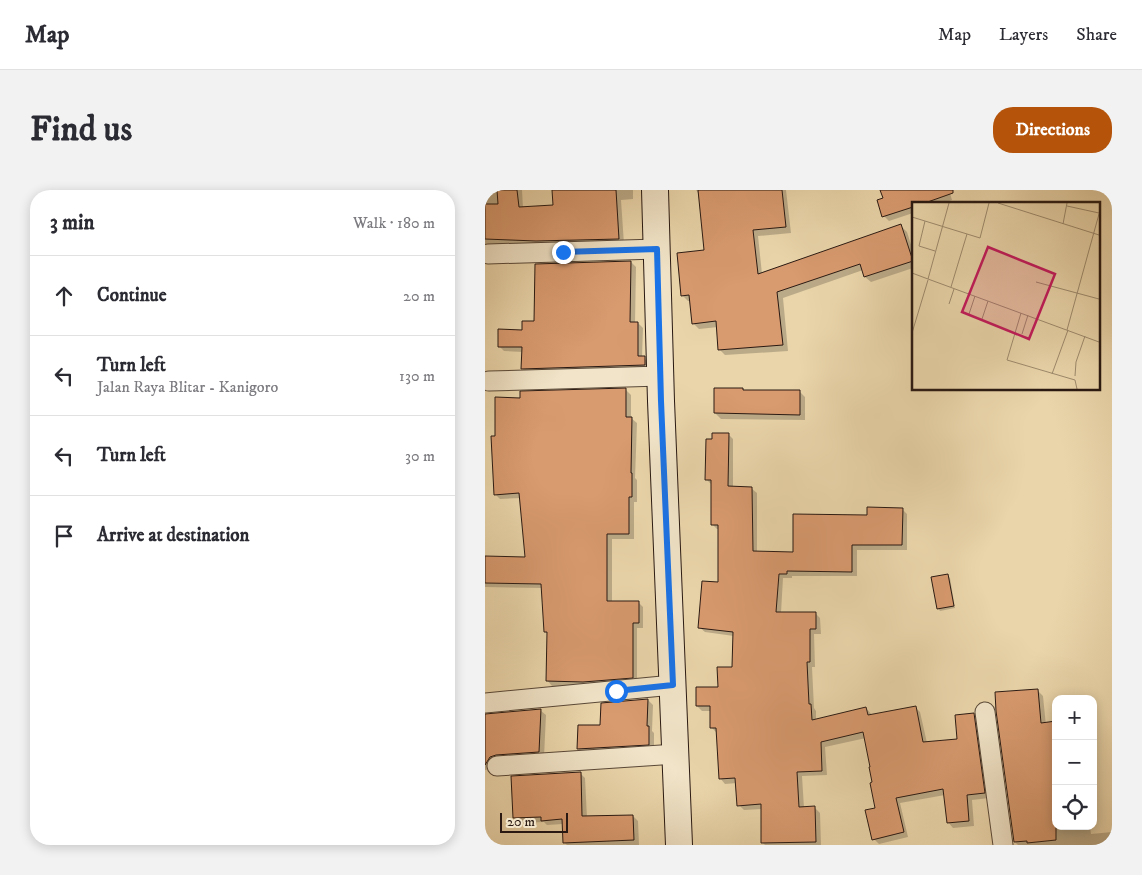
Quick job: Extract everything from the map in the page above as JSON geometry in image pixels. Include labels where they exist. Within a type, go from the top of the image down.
[{"type":"main road","points":[[655,190],[679,845]]},
{"type":"street","points":[[489,254],[657,249]]},
{"type":"street","points":[[489,381],[661,376]]},
{"type":"street","points":[[485,704],[673,685]]},
{"type":"street","points":[[985,712],[1003,845]]},
{"type":"street","points":[[497,766],[676,754]]},
{"type":"building","points":[[497,190],[517,190],[519,207],[553,205],[552,190],[616,190],[619,239],[536,241],[485,239],[485,204],[498,204]]},
{"type":"building","points":[[698,190],[782,190],[786,227],[753,230],[758,274],[901,224],[912,261],[864,277],[860,264],[777,292],[783,345],[718,350],[716,321],[692,324],[689,295],[681,296],[677,253],[704,250]]},
{"type":"building","points":[[880,190],[953,190],[953,193],[928,202],[912,202],[912,207],[882,217],[877,200],[883,198]]},
{"type":"building","points":[[631,261],[630,322],[638,322],[638,356],[645,356],[645,365],[521,369],[522,347],[498,347],[498,329],[522,330],[522,321],[534,321],[535,264]]},
{"type":"building","points":[[626,388],[626,417],[632,417],[632,497],[629,497],[629,534],[607,534],[607,601],[639,601],[639,623],[633,623],[633,678],[583,682],[546,681],[547,632],[544,632],[541,584],[485,583],[485,556],[525,557],[519,493],[494,495],[491,436],[495,436],[495,397],[520,398],[520,391]]},
{"type":"building","points":[[714,388],[800,390],[800,415],[714,413]]},
{"type":"building","points":[[712,433],[729,433],[728,486],[752,487],[753,551],[793,552],[793,514],[867,515],[867,507],[903,508],[902,545],[852,545],[852,572],[787,571],[787,574],[779,574],[776,612],[816,612],[816,629],[810,629],[810,662],[807,662],[809,704],[811,704],[812,720],[866,707],[868,715],[916,706],[923,742],[957,739],[955,715],[974,713],[985,793],[967,795],[969,821],[947,823],[943,789],[896,798],[904,832],[872,840],[865,810],[875,808],[863,732],[821,742],[822,771],[797,772],[799,807],[815,806],[816,842],[761,843],[761,804],[737,806],[735,778],[719,779],[716,728],[710,728],[710,706],[696,706],[696,687],[718,687],[717,667],[732,667],[733,632],[698,628],[702,581],[718,582],[718,525],[711,525],[711,480],[705,480],[706,439],[712,439]]},
{"type":"building","points":[[948,574],[954,606],[937,609],[931,577]]},
{"type":"building","points":[[1038,689],[1041,723],[1052,722],[1052,830],[1056,830],[1056,840],[1027,843],[1027,841],[1014,842],[995,692]]},
{"type":"building","points":[[648,699],[647,726],[649,726],[649,745],[577,749],[578,725],[600,725],[601,703]]},
{"type":"building","points":[[541,709],[539,752],[496,755],[490,757],[485,765],[485,714]]},
{"type":"building","points":[[581,772],[582,816],[633,815],[634,840],[563,843],[562,819],[541,821],[541,817],[513,818],[511,776]]},
{"type":"route","points":[[563,252],[657,249],[661,401],[673,685],[616,691]]}]
